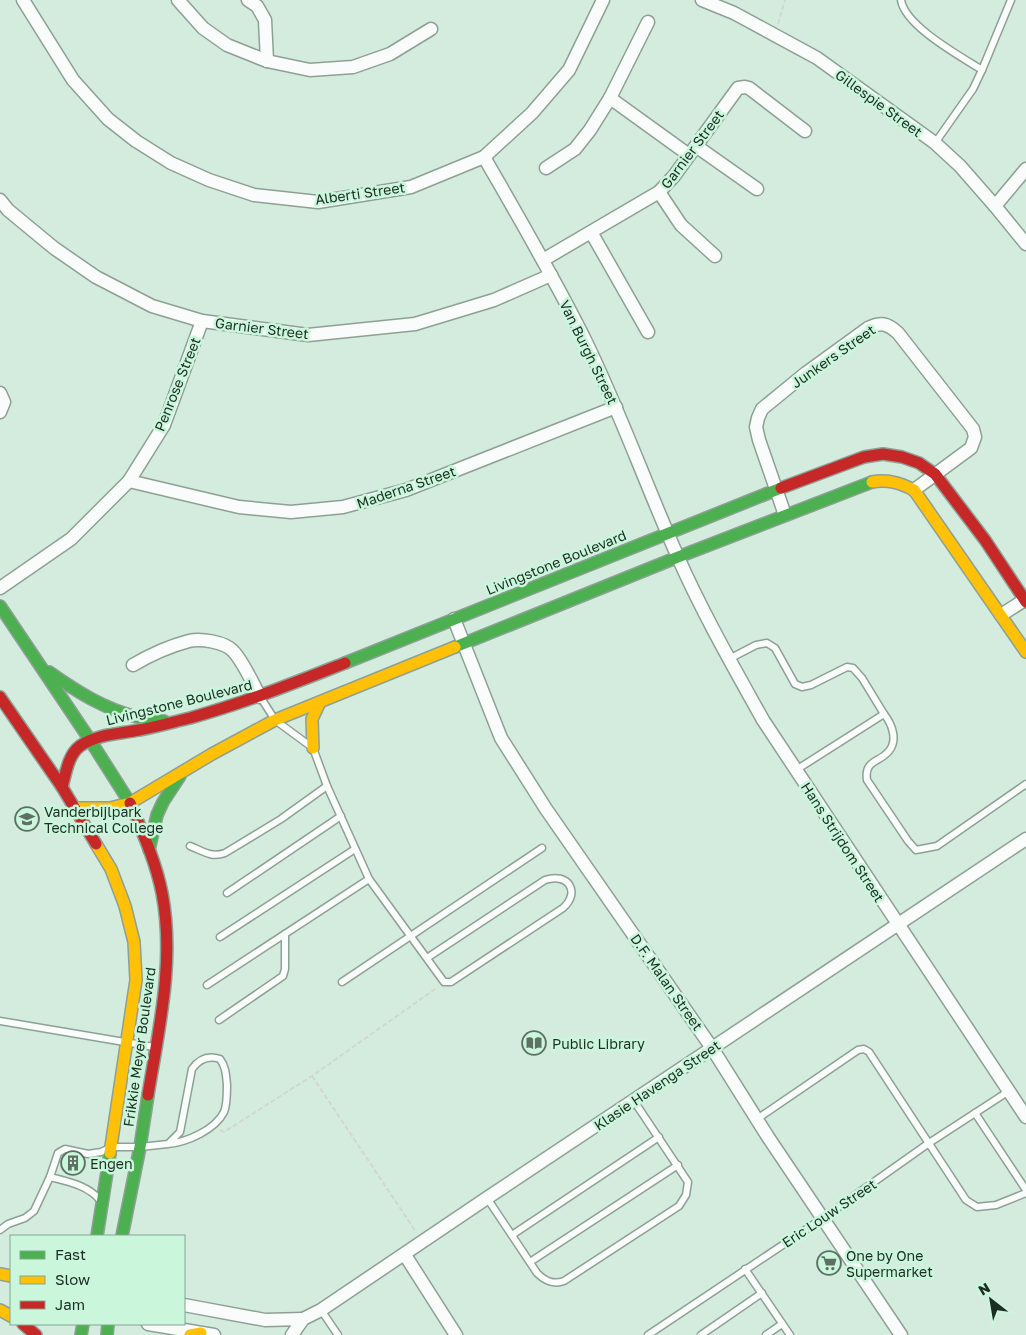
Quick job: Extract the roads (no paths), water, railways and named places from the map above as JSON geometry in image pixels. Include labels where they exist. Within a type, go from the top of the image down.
[{"type":"street","name":"Alberti Street","points":[[23,0],[73,80],[108,119],[136,141],[171,163],[209,180],[254,195],[318,202],[411,186],[484,157],[532,113],[569,70],[603,0]]},
{"type":"street","points":[[178,0],[203,28],[228,45],[267,61],[310,70],[353,67],[390,54],[431,29]]},
{"type":"street","points":[[248,0],[257,6],[265,20],[267,61]]},
{"type":"street","name":"Gillespie Street","points":[[702,0],[734,13],[817,58],[935,143],[960,166],[1026,244]]},
{"type":"street","points":[[546,168],[575,148],[590,130],[610,98],[648,22]]},
{"type":"street","name":"Garnier Street","points":[[543,260],[659,192],[674,176],[735,90],[741,87],[749,88],[806,131]]},
{"type":"street","points":[[610,98],[757,189]]},
{"type":"street","name":"Van Burgh Street","points":[[484,157],[543,260],[586,342],[678,556]]},
{"type":"street","points":[[995,206],[1026,169]]},
{"type":"street","points":[[659,192],[681,225],[716,256]]},
{"type":"street","name":"Garnier Street","points":[[0,200],[8,210],[54,248],[96,277],[152,306],[202,321],[308,335],[416,324],[494,300],[551,275]]},
{"type":"street","points":[[591,232],[648,332]]},
{"type":"street","name":"Penrose Street","points":[[0,588],[71,539],[129,481],[164,424],[202,321]]},
{"type":"street","name":"Junkers Street","points":[[784,515],[756,427],[762,409],[806,373],[868,328],[877,324],[884,323],[898,333],[972,429],[975,437],[971,448],[914,490]]},
{"type":"street","points":[[0,393],[4,402],[0,412]]},
{"type":"street","name":"Maderna Street","points":[[129,481],[239,507],[291,512],[343,507],[406,490],[616,408]]},
{"type":"street","name":"Livingstone Boulevard","points":[[62,787],[70,759],[79,747],[90,740],[174,722],[260,697],[775,490],[864,457],[883,454],[902,456],[919,463],[935,474],[985,540],[1026,600]]},
{"type":"street","points":[[75,808],[121,807],[275,720],[678,556],[784,515],[883,480],[900,482],[914,490],[1026,652]]},
{"type":"street","name":"Hans Strijdom Street","points":[[678,556],[729,659],[764,720],[1026,1117]]},
{"type":"street","points":[[1001,615],[1026,600]]},
{"type":"street","name":"Frikkie Meyer Boulevard","points":[[0,606],[130,803],[149,850],[162,893],[167,935],[165,992],[140,1147],[125,1218],[124,1235]]},
{"type":"street","name":"D.F. Malan Street","points":[[454,619],[501,738],[546,809],[712,1048],[901,1335]]},
{"type":"street","points":[[133,665],[147,657],[191,640],[214,642],[225,645],[234,652],[260,697]]},
{"type":"street","points":[[42,668],[91,699],[111,709],[133,716],[174,722]]},
{"type":"street","name":"Frikkie Meyer Boulevard","points":[[0,697],[62,787],[111,869],[125,906],[134,942],[136,980],[97,1235]]},
{"type":"street","points":[[313,748],[312,719],[320,702]]},
{"type":"street","points":[[149,850],[157,815],[171,788],[183,772]]},
{"type":"street","name":"Klasie Havenga Street","points":[[292,1335],[303,1319],[321,1310],[405,1255],[487,1198],[1026,839]]},
{"type":"street","points":[[87,1235],[102,1208]]},
{"type":"street","points":[[405,1255],[456,1335]]},
{"type":"street","points":[[185,1305],[266,1320],[303,1319]]},
{"type":"street","points":[[23,1325],[36,1335]]},
{"type":"street","points":[[153,1325],[202,1334]]},
{"type":"lane","points":[[901,0],[906,13],[929,36],[982,70]]},
{"type":"lane","points":[[935,143],[973,88],[1011,0]]},
{"type":"lane","points":[[729,659],[756,645],[767,643],[774,648],[795,684],[802,687],[811,685],[847,667],[853,668],[862,678],[888,720],[893,734],[893,742],[889,751],[868,766],[867,780],[916,850],[937,846],[1026,784]]},
{"type":"lane","points":[[260,697],[275,720],[313,748],[327,786],[369,879],[444,982],[451,982],[563,908],[569,903],[571,897],[572,891],[569,884],[564,879],[558,877],[545,880],[427,958]]},
{"type":"lane","points":[[796,770],[884,714]]},
{"type":"lane","points":[[190,846],[210,855],[217,856],[225,853],[281,819],[327,786]]},
{"type":"lane","points":[[227,892],[341,816]]},
{"type":"lane","points":[[342,982],[542,848]]},
{"type":"lane","points":[[220,937],[355,849]]},
{"type":"lane","points":[[207,985],[369,879]]},
{"type":"lane","points":[[219,1020],[283,976],[285,969],[285,934]]},
{"type":"lane","points":[[0,1021],[156,1047]]},
{"type":"lane","points":[[757,1119],[858,1050],[864,1049],[869,1052],[966,1200],[976,1207],[996,1205],[1026,1191],[975,1113]]},
{"type":"lane","points":[[0,1230],[8,1224],[25,1218],[34,1211],[50,1177],[58,1153],[61,1150],[65,1149],[88,1154],[101,1152],[112,1147],[168,1144],[184,1141],[210,1127],[219,1119],[225,1109],[226,1071],[220,1059],[210,1057],[200,1060],[192,1069],[180,1132],[168,1144]]},
{"type":"lane","name":"Eric Louw Street","points":[[648,1335],[823,1218],[929,1143],[1009,1091]]},
{"type":"lane","points":[[487,1198],[543,1279],[558,1283],[564,1281],[679,1206],[686,1195],[688,1182],[634,1100]]},
{"type":"lane","points":[[512,1235],[659,1137]]},
{"type":"lane","points":[[530,1262],[678,1165]]},
{"type":"lane","points":[[50,1177],[84,1186],[94,1193],[102,1208]]},
{"type":"lane","points":[[745,1269],[790,1335]]},
{"type":"lane","points":[[700,1335],[762,1293]]},
{"type":"lane","points":[[321,1310],[338,1335]]},
{"type":"lane","points":[[766,1335],[782,1324]]},
{"type":"place","name":"Vanderbijlpark Technical College","points":[[27,819]]},
{"type":"place","name":"Public Library","points":[[534,1043]]},
{"type":"place","name":"Engen","points":[[73,1163]]},
{"type":"place","name":"One by One Supermarket","points":[[829,1263]]}]
